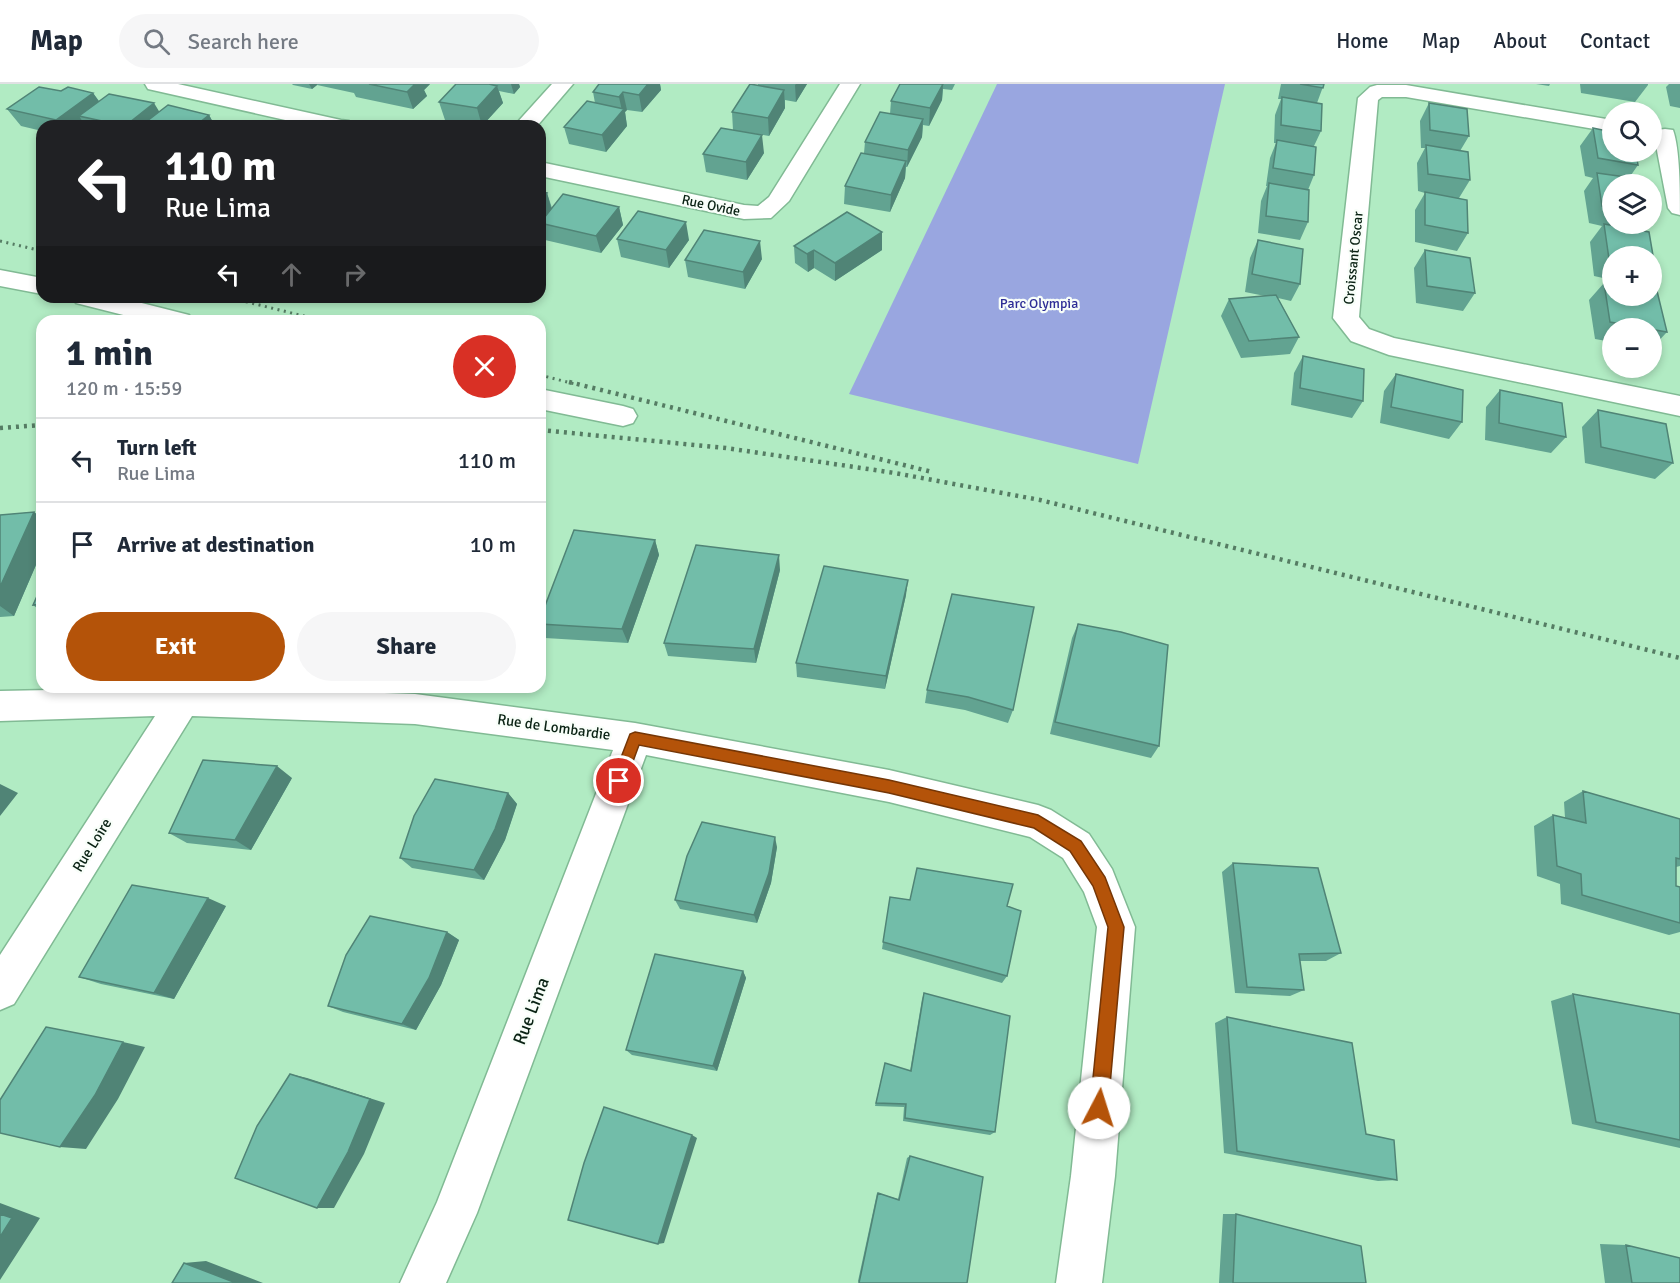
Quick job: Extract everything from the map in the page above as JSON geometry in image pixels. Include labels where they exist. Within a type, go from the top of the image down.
[{"type":"street","points":[[154,84],[314,120]]},
{"type":"street","points":[[530,120],[563,84]]},
{"type":"street","name":"Rue Ovide","points":[[546,170],[744,212],[763,213],[778,201],[850,84]]},
{"type":"street","name":"Croissant Oscar","points":[[1602,124],[1406,91],[1377,91],[1368,98],[1346,318],[1360,335],[1389,346],[1680,406]]},
{"type":"street","points":[[1665,135],[1680,208]]},
{"type":"street","points":[[0,278],[36,285]]},
{"type":"street","points":[[109,303],[156,315]]},
{"type":"street","points":[[546,400],[623,416]]},
{"type":"street","name":"Rue de Lombardie","points":[[0,706],[183,701],[415,709],[635,738],[889,786],[1038,822],[1076,846],[1099,882],[1116,927],[1093,1176],[1078,1283]]},
{"type":"street","name":"Rue Loire","points":[[0,990],[183,701]]},
{"type":"street","name":"Rue Lima","points":[[423,1283],[454,1214],[635,738]]},
{"type":"green space","name":"Parc Olympia","points":[[997,84],[1225,84],[1138,464],[849,394]]},
{"type":"building","points":[[369,84],[415,84],[407,92]]},
{"type":"building","points":[[456,84],[497,86],[477,108],[439,102]]},
{"type":"building","points":[[599,84],[648,84],[639,95],[623,92],[619,97],[593,92]]},
{"type":"building","points":[[750,84],[784,90],[768,118],[732,112]]},
{"type":"building","points":[[900,84],[943,84],[930,108],[891,101]]},
{"type":"building","points":[[1300,84],[1324,84],[1323,88]]},
{"type":"building","points":[[39,87],[61,91],[68,87],[93,93],[56,120],[7,109]]},
{"type":"building","points":[[109,94],[154,103],[133,120],[97,120],[79,116]]},
{"type":"building","points":[[1282,97],[1322,104],[1321,131],[1281,125]]},
{"type":"building","points":[[587,101],[624,109],[602,135],[564,127]]},
{"type":"building","points":[[1429,103],[1467,109],[1469,136],[1430,130]]},
{"type":"building","points":[[168,105],[209,115],[203,120],[148,120]]},
{"type":"building","points":[[880,112],[923,119],[908,150],[865,142]]},
{"type":"building","points":[[721,128],[762,135],[746,162],[703,154]]},
{"type":"building","points":[[1593,128],[1602,130],[1602,159],[1598,158]]},
{"type":"building","points":[[1277,140],[1316,147],[1314,175],[1273,168]]},
{"type":"building","points":[[1426,145],[1468,152],[1470,180],[1428,174]]},
{"type":"building","points":[[861,153],[906,161],[891,195],[845,186]]},
{"type":"building","points":[[1621,162],[1638,162],[1638,165]]},
{"type":"building","points":[[1597,173],[1604,174],[1602,174],[1602,206]]},
{"type":"building","points":[[1269,183],[1309,190],[1308,222],[1266,216]]},
{"type":"building","points":[[1425,192],[1467,200],[1468,233],[1425,225]]},
{"type":"building","points":[[563,194],[619,207],[596,236],[546,224],[546,215]]},
{"type":"building","points":[[638,211],[686,222],[666,250],[617,239]]},
{"type":"building","points":[[847,212],[882,232],[835,263],[814,250],[807,254],[794,246]]},
{"type":"building","points":[[704,230],[760,241],[743,272],[685,260]]},
{"type":"building","points":[[1605,234],[1649,234],[1651,246],[1607,246]]},
{"type":"building","points":[[1258,240],[1303,249],[1300,284],[1252,274]]},
{"type":"building","points":[[1425,250],[1470,258],[1475,293],[1427,286]]},
{"type":"building","points":[[1276,295],[1299,337],[1249,341],[1229,299]]},
{"type":"building","points":[[1608,306],[1661,306],[1667,332],[1662,331],[1662,318],[1609,318]]},
{"type":"building","points":[[1303,356],[1364,369],[1363,401],[1300,388]]},
{"type":"building","points":[[1396,374],[1463,390],[1462,422],[1391,407]]},
{"type":"building","points":[[1500,390],[1562,403],[1566,437],[1499,423]]},
{"type":"building","points":[[1598,410],[1666,424],[1673,463],[1601,447]]},
{"type":"building","points":[[34,512],[0,587],[0,515]]},
{"type":"building","points":[[574,530],[655,540],[622,629],[546,624],[546,603]]},
{"type":"building","points":[[696,545],[779,555],[754,649],[664,643]]},
{"type":"building","points":[[824,566],[908,580],[886,676],[796,663]]},
{"type":"building","points":[[952,594],[1034,607],[1013,710],[968,697],[927,690]]},
{"type":"building","points":[[1078,624],[1121,632],[1168,645],[1159,746],[1055,722]]},
{"type":"building","points":[[203,760],[277,766],[235,840],[169,833]]},
{"type":"building","points":[[435,779],[508,793],[495,829],[474,870],[400,858],[414,816]]},
{"type":"building","points":[[1583,791],[1680,819],[1680,859],[1676,858],[1676,886],[1680,887],[1680,923],[1582,895],[1581,874],[1557,866],[1553,815],[1586,823]]},
{"type":"building","points":[[702,822],[775,837],[769,873],[754,915],[675,900],[687,856]]},
{"type":"building","points":[[1233,863],[1318,868],[1341,953],[1299,954],[1304,990],[1247,987]]},
{"type":"building","points":[[917,868],[1013,884],[1007,906],[1021,911],[1007,976],[883,942],[890,897],[910,900]]},
{"type":"building","points":[[132,885],[208,898],[154,993],[79,977]]},
{"type":"building","points":[[370,916],[447,932],[429,978],[402,1024],[328,1006],[346,955]]},
{"type":"building","points":[[655,954],[743,971],[713,1066],[626,1050]]},
{"type":"building","points":[[924,993],[1010,1016],[995,1132],[905,1118],[906,1104],[876,1103],[885,1063],[911,1071]]},
{"type":"building","points":[[1573,994],[1680,1014],[1680,1140],[1596,1122]]},
{"type":"building","points":[[1227,1017],[1352,1043],[1366,1134],[1394,1140],[1397,1180],[1237,1151]]},
{"type":"building","points":[[46,1027],[123,1042],[95,1095],[60,1147],[0,1133],[0,1100]]},
{"type":"building","points":[[290,1074],[370,1099],[348,1152],[317,1208],[235,1178],[257,1126]]},
{"type":"building","points":[[604,1107],[692,1135],[658,1244],[568,1220],[584,1163]]},
{"type":"building","points":[[910,1156],[983,1177],[967,1283],[859,1283],[878,1193],[899,1200]]},
{"type":"building","points":[[0,1214],[12,1218],[0,1237]]},
{"type":"building","points":[[1236,1214],[1361,1246],[1366,1283],[1233,1283]]},
{"type":"building","points":[[1626,1245],[1680,1258],[1680,1283],[1632,1283]]},
{"type":"building","points":[[184,1263],[236,1283],[172,1283]]},
{"type":"railway","points":[[0,241],[36,250]]},
{"type":"railway","points":[[251,303],[300,315]]},
{"type":"railway","points":[[546,377],[575,384]]},
{"type":"railway","points":[[569,382],[932,472]]},
{"type":"railway","points":[[0,428],[36,425]]},
{"type":"railway","points":[[546,431],[726,448],[895,473],[1040,500],[1680,658]]},
{"type":"route","points":[[619,781],[635,738],[889,786],[1038,822],[1076,846],[1099,882],[1116,927],[1099,1108]]}]
